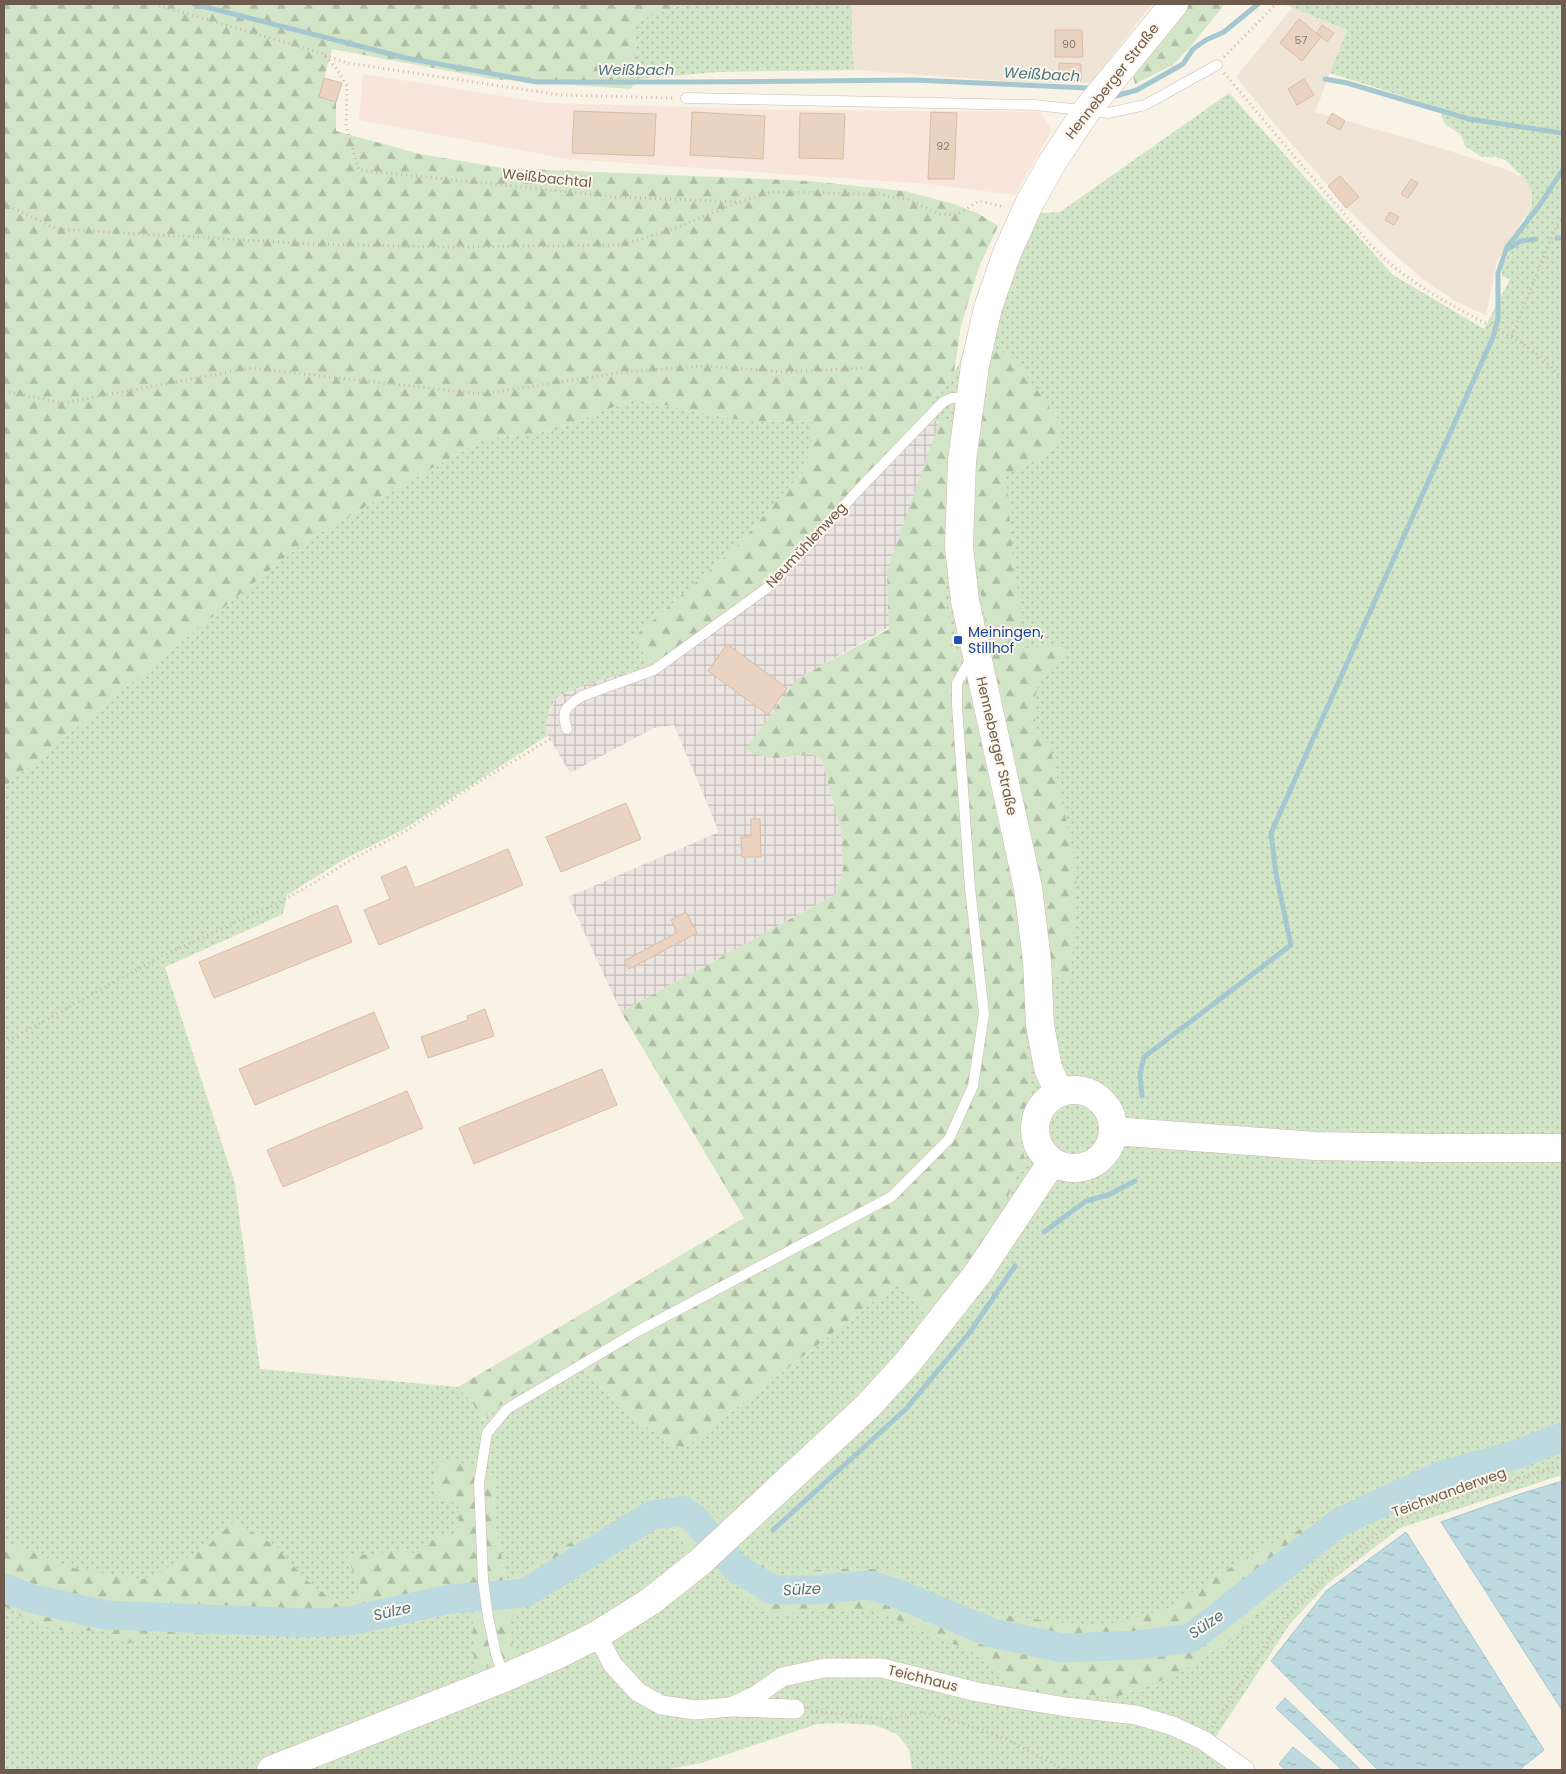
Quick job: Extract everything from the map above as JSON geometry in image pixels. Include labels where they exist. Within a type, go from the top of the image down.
[{"type":"main road","name":"Henneberger Straße","points":[[1059,1093],[1048,1068],[1040,1025],[1037,961],[1028,888],[965,601],[959,546],[962,461],[975,365],[988,308],[1007,253],[1026,212],[1052,163],[1087,110],[1174,4]]},
{"type":"main road","points":[[1073,1090],[1081,1091],[1098,1099],[1106,1107],[1112,1119],[1113,1131],[1112,1140],[1106,1152],[1096,1161],[1084,1167],[1071,1168],[1052,1162],[1039,1146],[1035,1128],[1037,1117],[1043,1105],[1059,1093],[1073,1090]]},
{"type":"main road","points":[[1113,1131],[1315,1146],[1562,1148]]},
{"type":"main road","points":[[271,1770],[504,1678],[557,1655],[597,1635],[651,1601],[700,1562],[868,1406],[908,1362],[978,1273],[1052,1162]]},
{"type":"street","name":"Teichhaus","points":[[597,1635],[613,1665],[632,1686],[638,1692],[661,1705],[695,1710],[731,1707],[755,1696],[782,1677],[824,1668],[882,1668],[978,1692],[1066,1707],[1136,1715],[1172,1726],[1203,1740],[1245,1770]]},
{"type":"street","points":[[731,1707],[794,1709]]},
{"type":"lane","points":[[686,98],[1035,105],[1108,113],[1145,105],[1217,65]]},
{"type":"lane","name":"Neumühlenweg","points":[[567,729],[564,720],[565,710],[572,703],[582,696],[654,670],[771,585],[862,485],[943,402],[962,397],[970,398]]},
{"type":"lane","points":[[504,1678],[496,1654],[488,1617],[483,1580],[479,1483],[487,1433],[507,1409],[638,1331],[891,1197],[949,1139],[973,1086],[984,1014],[970,888],[957,706],[957,683],[975,652]]},
{"type":"path","points":[[154,4],[322,53],[347,63],[561,95],[686,98]]},
{"type":"path","points":[[1276,4],[1217,65],[1315,181],[1375,248],[1401,273],[1457,308],[1512,336],[1554,368],[1562,379]]},
{"type":"path","name":"Weißbachtal","points":[[322,53],[337,69],[347,86],[346,127],[359,170],[617,197],[740,202],[771,192],[869,193],[909,200],[939,214],[956,215],[979,201],[1026,212]]},
{"type":"path","points":[[4,204],[57,229],[314,244],[442,247],[621,245],[668,231],[740,202]]},
{"type":"path","points":[[1512,336],[1556,226],[1562,220]]},
{"type":"path","points":[[4,391],[63,403],[251,368],[482,394],[624,372],[704,366],[783,372],[864,368]]},
{"type":"path","points":[[4,1043],[160,957],[278,903],[314,883],[349,861],[406,831],[472,786],[567,729]]},
{"type":"path","name":"Teichwanderweg","points":[[1203,1740],[1253,1667],[1280,1623],[1332,1568],[1393,1522],[1457,1498],[1562,1465]]},
{"type":"path","points":[[794,1709],[888,1719],[922,1712],[983,1730],[1065,1770]]},
{"type":"shaded area","points":[[852,4],[1152,4],[1091,83],[1031,83],[854,70]]},
{"type":"shaded area","points":[[1292,8],[1347,30],[1315,112],[1472,158],[1510,171],[1524,178],[1532,192],[1532,205],[1497,261],[1486,315],[1457,302],[1424,280],[1357,219],[1236,77]]},
{"type":"shaded area","points":[[363,74],[546,103],[788,110],[1040,112],[1052,130],[1015,195],[929,184],[568,159],[359,120]]},
{"type":"shaded area","points":[[959,365],[891,626],[797,679],[784,759],[812,753],[822,760],[841,832],[843,868],[836,894],[621,1012],[568,897],[719,832],[674,725],[654,728],[570,773],[546,732],[545,721],[555,700],[919,421]]},
{"type":"green space","points":[[4,4],[685,4],[633,22],[639,79],[630,89],[492,79],[332,49],[319,97],[336,102],[336,131],[420,154],[502,168],[809,181],[904,191],[954,204],[979,214],[998,226],[979,267],[961,326],[954,372],[919,421],[766,581],[653,665],[632,639],[737,546],[806,468],[812,422],[745,421],[634,399],[552,431],[483,439],[304,542],[4,787]]},
{"type":"green space","points":[[685,4],[852,4],[854,70],[716,72],[639,79],[633,22]]},
{"type":"green space","points":[[1188,4],[1225,4],[1173,65],[1135,84],[1133,76]]},
{"type":"green space","points":[[1283,4],[1562,4],[1562,1475],[1400,1528],[1327,1584],[1290,1624],[1208,1748],[1236,1770],[912,1770],[909,1749],[897,1734],[874,1725],[841,1723],[817,1724],[701,1763],[664,1770],[4,1770],[4,787],[304,542],[483,439],[552,431],[634,399],[745,421],[813,422],[806,468],[736,547],[632,639],[653,665],[585,685],[561,695],[555,700],[549,712],[546,722],[547,736],[404,829],[346,858],[287,895],[283,914],[165,967],[235,1184],[260,1369],[458,1387],[473,1403],[482,1420],[509,1399],[574,1360],[630,1416],[682,1450],[896,1284],[930,1317],[1025,1159],[1019,1139],[1021,1115],[1031,1096],[999,818],[968,681],[953,646],[945,601],[946,489],[953,421],[919,421],[959,365],[977,304],[1012,215],[1060,212],[1229,93],[1393,275],[1484,329],[1510,279],[1502,276],[1502,267],[1532,205],[1532,191],[1524,178],[1505,160],[1496,157],[1482,157],[1465,146],[1461,135],[1445,124],[1441,116],[1444,109],[1330,73],[1347,30]],"holes":[[[493,1474],[494,1521],[507,1581],[531,1569],[705,1505],[686,1550],[680,1532],[664,1527],[639,1532],[581,1567],[553,1589],[526,1604],[511,1617],[509,1634],[473,1608]]]},
{"type":"green space","points":[[999,352],[1010,353],[1058,419],[1061,444],[1037,460],[1006,475],[1012,547],[1025,648],[1066,646],[1062,659],[1041,675],[1034,701],[1036,735],[1050,747],[1077,869],[1071,981],[1051,975],[1043,892],[998,688],[977,565],[974,513],[979,433],[991,354]]},
{"type":"green space","points":[[940,420],[953,420],[946,489],[945,601],[953,646],[968,681],[1018,911],[1025,959],[1026,1042],[1031,1096],[1021,1115],[1019,1139],[1025,1159],[1002,1209],[966,1269],[930,1317],[896,1284],[682,1450],[630,1416],[574,1360],[509,1399],[481,1420],[473,1403],[458,1387],[744,1218],[621,1012],[836,894],[843,868],[841,832],[822,760],[812,753],[778,758],[762,756],[746,749],[797,679],[889,629],[887,571]]},
{"type":"green space","points":[[1562,1428],[1562,1455],[1443,1498],[1424,1501],[1409,1479]]},
{"type":"green space","points":[[455,1461],[493,1473],[494,1521],[507,1581],[531,1569],[573,1541],[647,1511],[675,1503],[705,1505],[720,1520],[686,1551],[680,1532],[664,1527],[639,1532],[581,1567],[553,1589],[526,1604],[512,1617],[509,1634],[515,1655],[474,1671],[472,1587],[346,1617],[344,1637],[299,1628],[263,1633],[218,1633],[209,1637],[149,1633],[127,1644],[104,1631],[55,1630],[23,1618],[4,1606],[4,1541],[72,1568],[144,1579],[203,1550],[234,1521],[277,1547],[305,1579],[338,1605],[362,1594],[347,1557],[401,1550],[418,1554],[439,1534],[456,1534],[461,1504],[437,1499],[433,1478],[440,1462]]},
{"type":"green space","points":[[1383,1489],[1396,1506],[1342,1528],[1261,1613],[1227,1643],[1179,1673],[1137,1691],[1114,1697],[1074,1693],[1044,1694],[1008,1683],[970,1650],[867,1609],[816,1610],[778,1615],[756,1607],[740,1591],[735,1574],[743,1558],[759,1560],[779,1575],[817,1570],[862,1568],[899,1572],[918,1594],[947,1605],[985,1613],[1091,1626],[1121,1622],[1169,1608],[1220,1574],[1280,1539]]},
{"type":"water","points":[[1562,1481],[1562,1710],[1441,1522]]},
{"type":"water","points":[[1406,1532],[1544,1750],[1519,1770],[1378,1770],[1271,1661],[1326,1591]]},
{"type":"water","points":[[1285,1698],[1361,1770],[1342,1770],[1276,1708]]},
{"type":"water","points":[[1293,1747],[1322,1770],[1286,1770],[1279,1764]]},
{"type":"building","points":[[1299,19],[1321,37],[1302,61],[1280,43]]},
{"type":"building","points":[[1322,25],[1334,33],[1327,42],[1317,33]]},
{"type":"building","points":[[1055,30],[1082,30],[1083,57],[1055,57]]},
{"type":"building","points":[[1059,63],[1081,64],[1081,81],[1059,81]]},
{"type":"building","points":[[324,78],[342,83],[336,102],[319,97]]},
{"type":"building","points":[[1304,79],[1314,95],[1297,105],[1288,89]]},
{"type":"building","points":[[574,111],[656,114],[654,156],[572,153]]},
{"type":"building","points":[[692,112],[765,116],[763,159],[690,155]]},
{"type":"building","points":[[931,112],[957,113],[954,179],[928,179]]},
{"type":"building","points":[[800,113],[845,114],[843,159],[799,158]]},
{"type":"building","points":[[1332,113],[1345,121],[1340,130],[1327,123]]},
{"type":"building","points":[[1340,176],[1359,197],[1346,208],[1328,186]]},
{"type":"building","points":[[1411,179],[1418,183],[1408,198],[1401,194]]},
{"type":"building","points":[[1390,212],[1399,217],[1394,225],[1385,220]]},
{"type":"building","points":[[727,644],[787,688],[768,715],[708,671]]},
{"type":"building","points":[[626,803],[641,839],[561,872],[546,837]]},
{"type":"building","points":[[751,819],[760,819],[761,857],[742,857],[741,837],[751,837]]},
{"type":"building","points":[[508,849],[523,885],[379,945],[364,910],[390,899],[381,877],[406,866],[415,888]]},
{"type":"building","points":[[337,905],[352,942],[214,998],[199,962]]},
{"type":"building","points":[[686,912],[697,933],[629,969],[624,961],[678,932],[671,920]]},
{"type":"building","points":[[485,1009],[494,1036],[428,1058],[421,1037],[468,1020],[467,1016]]},
{"type":"building","points":[[374,1012],[389,1048],[255,1105],[239,1069]]},
{"type":"building","points":[[602,1069],[617,1105],[474,1164],[459,1128]]},
{"type":"building","points":[[407,1091],[423,1128],[283,1187],[267,1150]]},
{"type":"waterway","name":"Weißbach","points":[[194,4],[406,58],[537,82],[914,80],[1088,88]]},
{"type":"waterway","name":"Weißbach","points":[[1112,97],[1137,90],[1183,64],[1193,49],[1206,40],[1224,32],[1258,4]]},
{"type":"waterway","points":[[1325,79],[1347,83],[1469,119],[1562,133]]},
{"type":"waterway","points":[[1507,247],[1539,206],[1562,171]]},
{"type":"waterway","points":[[1557,238],[1562,238]]},
{"type":"waterway","points":[[1142,1096],[1140,1074],[1144,1057],[1291,945],[1276,874],[1271,833],[1493,337],[1498,319],[1498,273],[1506,250],[1521,241],[1536,239]]},
{"type":"waterway","points":[[1044,1232],[1086,1201],[1108,1195],[1135,1181]]},
{"type":"waterway","points":[[773,1530],[906,1409],[970,1332],[1015,1266]]},
{"type":"waterway","name":"Sülze","points":[[4,1588],[33,1599],[106,1615],[308,1623],[349,1621],[450,1599],[525,1593],[652,1515],[683,1511],[694,1518],[736,1568],[773,1590],[815,1590],[868,1585],[896,1593],[992,1633],[1063,1648],[1138,1645],[1191,1638],[1340,1522],[1440,1476],[1518,1454],[1562,1437]]},
{"type":"place","name":"Meiningen, Stillhof","points":[[958,640]]}]
